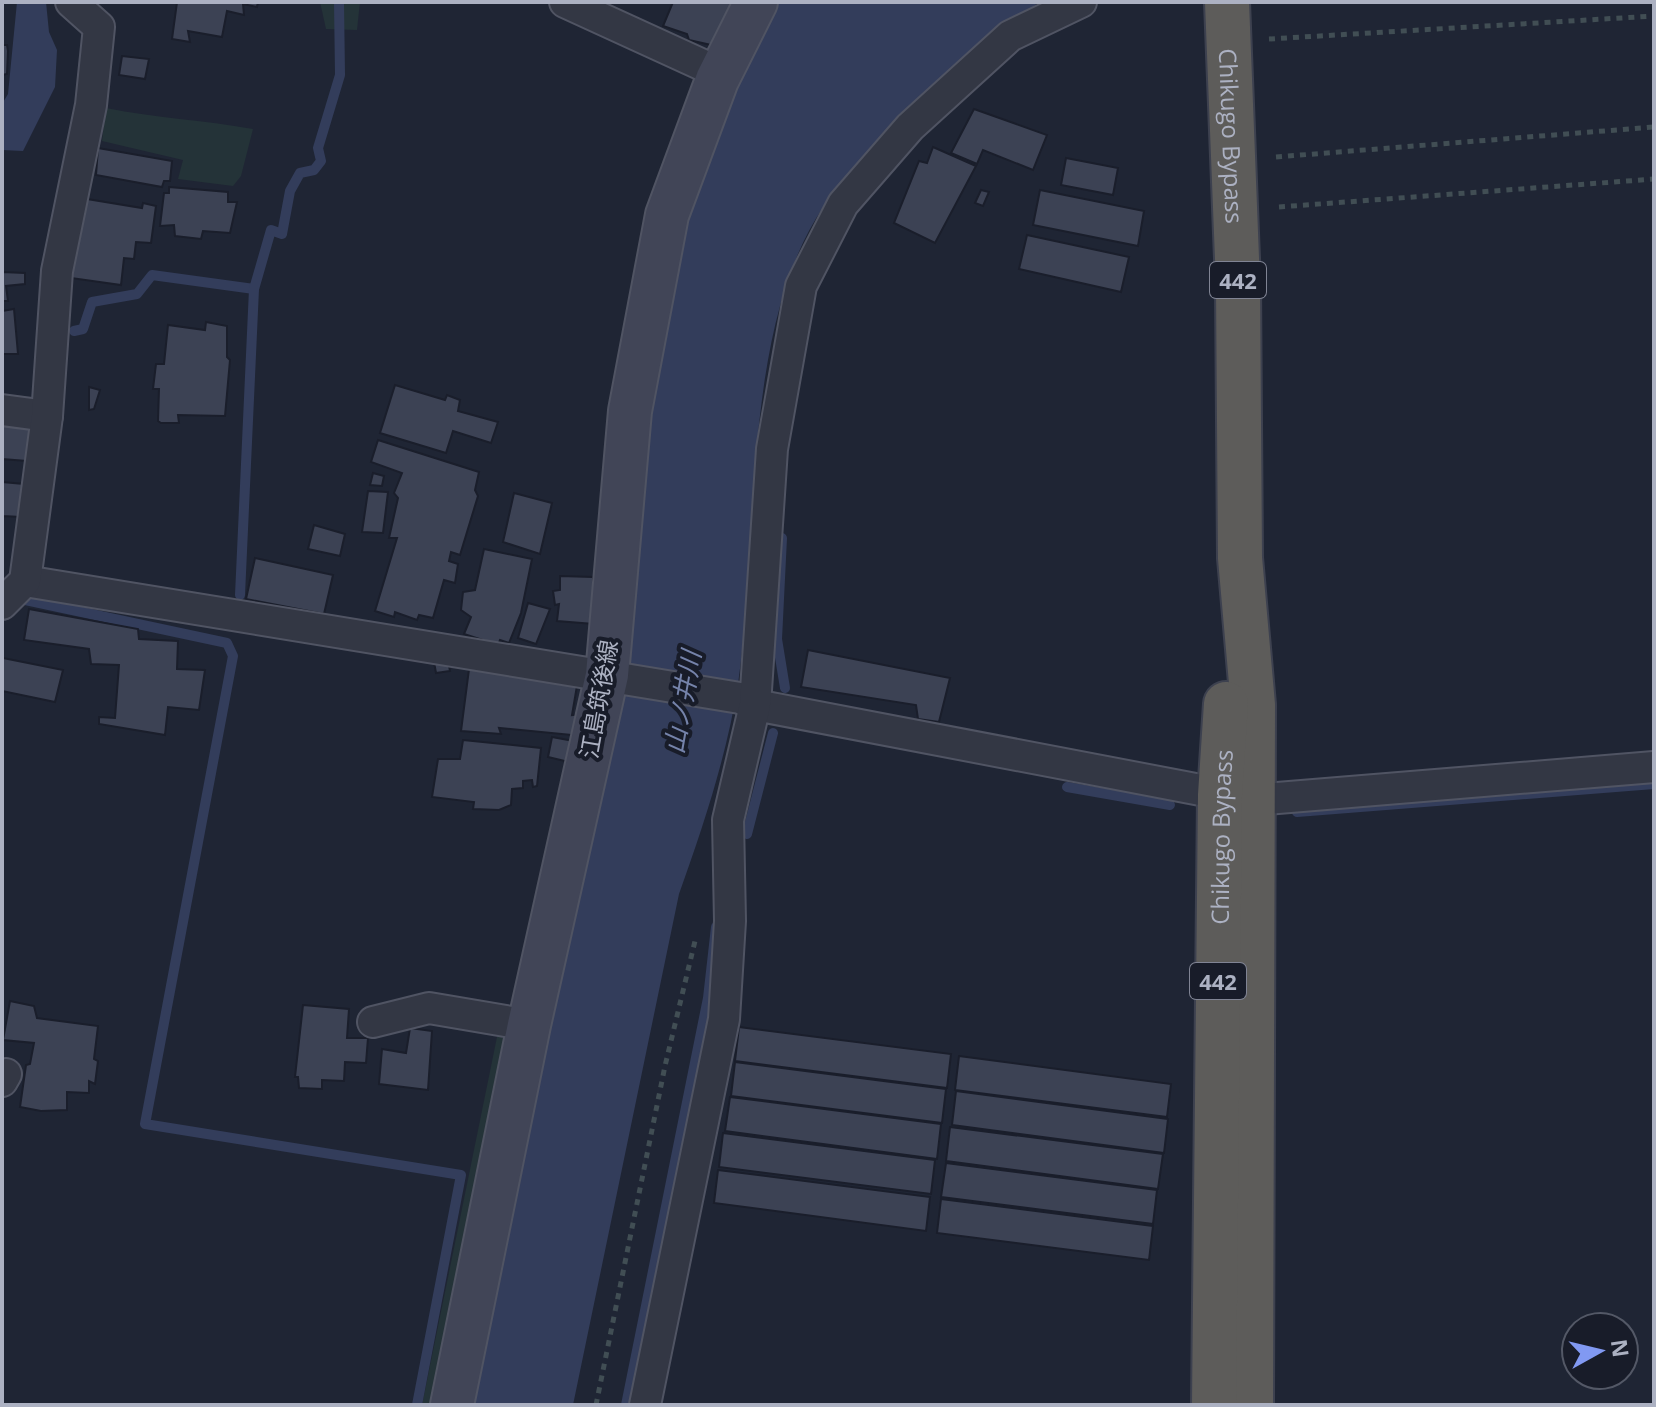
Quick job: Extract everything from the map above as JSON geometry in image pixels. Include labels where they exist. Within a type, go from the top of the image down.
[{"type":"highway","name":"Chikugo Bypass","points":[[1214,1405],[1236,798],[1240,558],[1238,284],[1227,2]]},
{"type":"highway","name":"Chikugo Bypass","points":[[1236,798],[1251,1405]]},
{"type":"main road","name":"江島筑後線","points":[[452,1405],[529,1025],[613,676],[630,411],[667,215],[720,73],[756,2]]},
{"type":"street","points":[[565,2],[720,73]]},
{"type":"street","points":[[645,1405],[724,1019],[730,921],[728,820],[747,702],[772,449],[801,286],[843,204],[910,127],[1010,36],[1081,2]]},
{"type":"street","points":[[2,604],[25,581],[47,416],[57,271],[91,105],[99,27],[73,3]]},
{"type":"street","points":[[2,410],[47,416]]},
{"type":"street","points":[[25,581],[613,676],[1236,798],[1654,767]]},
{"type":"street","points":[[373,1022],[429,1008],[529,1025]]},
{"type":"path","points":[[1269,39],[1654,16]]},
{"type":"path","points":[[1276,157],[1654,127]]},
{"type":"path","points":[[1279,207],[1654,179]]},
{"type":"path","points":[[596,1405],[665,1066],[696,935]]},
{"type":"shaded area","points":[[320,2],[360,2],[357,30],[326,29]]},
{"type":"shaded area","points":[[106,108],[253,129],[241,176],[233,186],[178,179],[183,160],[102,141]]},
{"type":"shaded area","points":[[497,1037],[502,1037],[509,1047],[439,1405],[422,1405]]},
{"type":"water","points":[[17,2],[46,2],[49,32],[57,50],[55,87],[23,151],[2,150],[2,104],[8,94]]},
{"type":"water","name":"山ノ井川","points":[[769,2],[1039,2],[924,96],[871,148],[824,206],[797,255],[778,312],[766,373],[758,437],[744,627],[728,737],[679,894],[573,1405],[463,1405],[676,250],[711,135]]},
{"type":"building","points":[[177,2],[258,2],[257,7],[243,4],[244,15],[227,11],[222,37],[188,31],[190,42],[172,39]]},
{"type":"building","points":[[673,2],[738,2],[720,47],[689,40],[687,34],[663,26]]},
{"type":"building","points":[[2,45],[7,45],[8,51],[7,74],[2,75]]},
{"type":"building","points":[[122,56],[149,59],[145,79],[119,75]]},
{"type":"building","points":[[974,109],[1047,135],[1033,170],[983,150],[977,164],[951,153]]},
{"type":"building","points":[[933,147],[976,166],[935,243],[894,223],[919,161],[927,163]]},
{"type":"building","points":[[98,148],[172,161],[170,181],[164,181],[162,187],[96,175]]},
{"type":"building","points":[[1066,158],[1118,168],[1113,195],[1061,185]]},
{"type":"building","points":[[169,187],[228,192],[228,202],[237,202],[230,233],[203,231],[201,239],[175,236],[174,225],[160,226],[164,193],[169,193]]},
{"type":"building","points":[[981,190],[989,192],[983,206],[975,203]]},
{"type":"building","points":[[1040,190],[1144,211],[1138,246],[1033,225]]},
{"type":"building","points":[[87,199],[142,208],[143,203],[156,206],[151,243],[136,242],[134,259],[124,258],[121,285],[71,278]]},
{"type":"building","points":[[1027,235],[1129,257],[1121,292],[1019,269]]},
{"type":"building","points":[[2,272],[25,273],[25,284],[6,286],[8,301],[2,301]]},
{"type":"building","points":[[14,309],[18,354],[2,354],[2,311]]},
{"type":"building","points":[[206,322],[227,326],[227,357],[230,360],[225,416],[178,415],[179,423],[161,423],[158,421],[159,389],[153,389],[156,364],[164,364],[168,325],[205,330]]},
{"type":"building","points":[[395,385],[445,400],[447,395],[460,400],[458,411],[498,422],[491,443],[453,431],[446,453],[380,433]]},
{"type":"building","points":[[89,387],[100,390],[94,409],[89,410]]},
{"type":"building","points":[[2,421],[31,425],[27,461],[2,459]]},
{"type":"building","points":[[378,440],[479,472],[475,490],[478,496],[460,555],[451,552],[449,561],[458,564],[455,583],[444,580],[433,618],[419,615],[417,620],[395,612],[394,617],[375,611],[397,538],[389,538],[398,498],[394,493],[402,473],[371,462]]},
{"type":"building","points":[[373,473],[384,476],[382,486],[370,485]]},
{"type":"building","points":[[2,482],[24,484],[21,517],[3,516],[2,520]]},
{"type":"building","points":[[368,491],[388,492],[383,533],[362,532]]},
{"type":"building","points":[[514,493],[552,503],[540,554],[503,542]]},
{"type":"building","points":[[314,525],[345,534],[340,556],[308,549]]},
{"type":"building","points":[[484,549],[532,559],[521,613],[509,643],[500,640],[498,645],[464,634],[471,617],[461,610],[463,592],[475,590]]},
{"type":"building","points":[[255,558],[333,575],[324,614],[246,599]]},
{"type":"building","points":[[560,576],[593,577],[594,624],[557,621],[559,604],[555,605],[553,591],[560,590]]},
{"type":"building","points":[[528,603],[550,609],[536,644],[518,638]]},
{"type":"building","points":[[29,609],[138,629],[139,639],[178,641],[177,669],[205,670],[199,710],[168,707],[165,735],[99,724],[99,717],[115,718],[119,665],[91,664],[89,649],[24,640]]},
{"type":"building","points":[[808,650],[950,678],[939,722],[918,719],[916,705],[801,687]]},
{"type":"building","points":[[3,658],[63,670],[55,702],[2,691]]},
{"type":"building","points":[[448,660],[450,671],[436,673],[434,662]]},
{"type":"building","points":[[469,669],[578,680],[572,715],[582,714],[582,736],[499,728],[501,734],[461,731]]},
{"type":"building","points":[[552,737],[579,742],[573,763],[548,757]]},
{"type":"building","points":[[463,740],[541,748],[537,786],[533,787],[532,780],[523,781],[523,788],[512,789],[511,805],[499,810],[473,809],[474,802],[432,797],[438,759],[460,759]]},
{"type":"building","points":[[10,1001],[34,1006],[37,1018],[98,1026],[95,1084],[89,1081],[89,1093],[67,1092],[67,1110],[41,1111],[20,1107],[26,1065],[30,1064],[34,1043],[3,1040]]},
{"type":"building","points":[[303,1005],[349,1009],[347,1038],[368,1038],[366,1063],[345,1062],[344,1081],[322,1080],[322,1089],[299,1088],[298,1077],[295,1077]]},
{"type":"building","points":[[739,1027],[951,1054],[947,1088],[735,1061]]},
{"type":"building","points":[[410,1028],[432,1031],[428,1090],[379,1084],[382,1049],[406,1053]]},
{"type":"building","points":[[959,1056],[1171,1084],[1167,1117],[955,1090]]},
{"type":"building","points":[[735,1062],[946,1089],[942,1123],[731,1096]]},
{"type":"building","points":[[956,1091],[1168,1119],[1164,1153],[952,1125]]},
{"type":"building","points":[[730,1097],[941,1124],[937,1159],[725,1131]]},
{"type":"building","points":[[950,1127],[1163,1154],[1158,1189],[946,1161]]},
{"type":"building","points":[[723,1133],[935,1160],[931,1194],[719,1167]]},
{"type":"building","points":[[946,1163],[1157,1190],[1153,1224],[941,1197]]},
{"type":"building","points":[[718,1170],[930,1197],[926,1231],[714,1203]]},
{"type":"building","points":[[941,1199],[1153,1226],[1149,1260],[937,1233]]},
{"type":"waterway","points":[[240,595],[254,289],[271,230],[282,234],[290,191],[300,173],[314,170],[321,161],[318,148],[340,75],[339,2]]},
{"type":"waterway","points":[[74,331],[83,329],[92,302],[137,294],[152,275],[254,289]]},
{"type":"waterway","points":[[782,538],[777,639],[785,688]]},
{"type":"waterway","points":[[16,598],[227,643],[233,656],[145,1124],[461,1175],[417,1405]]},
{"type":"waterway","points":[[747,834],[773,733]]},
{"type":"waterway","points":[[1297,812],[1654,784]]},
{"type":"waterway","points":[[1067,787],[1170,805]]},
{"type":"waterway","points":[[626,1405],[708,998],[716,927]]}]
